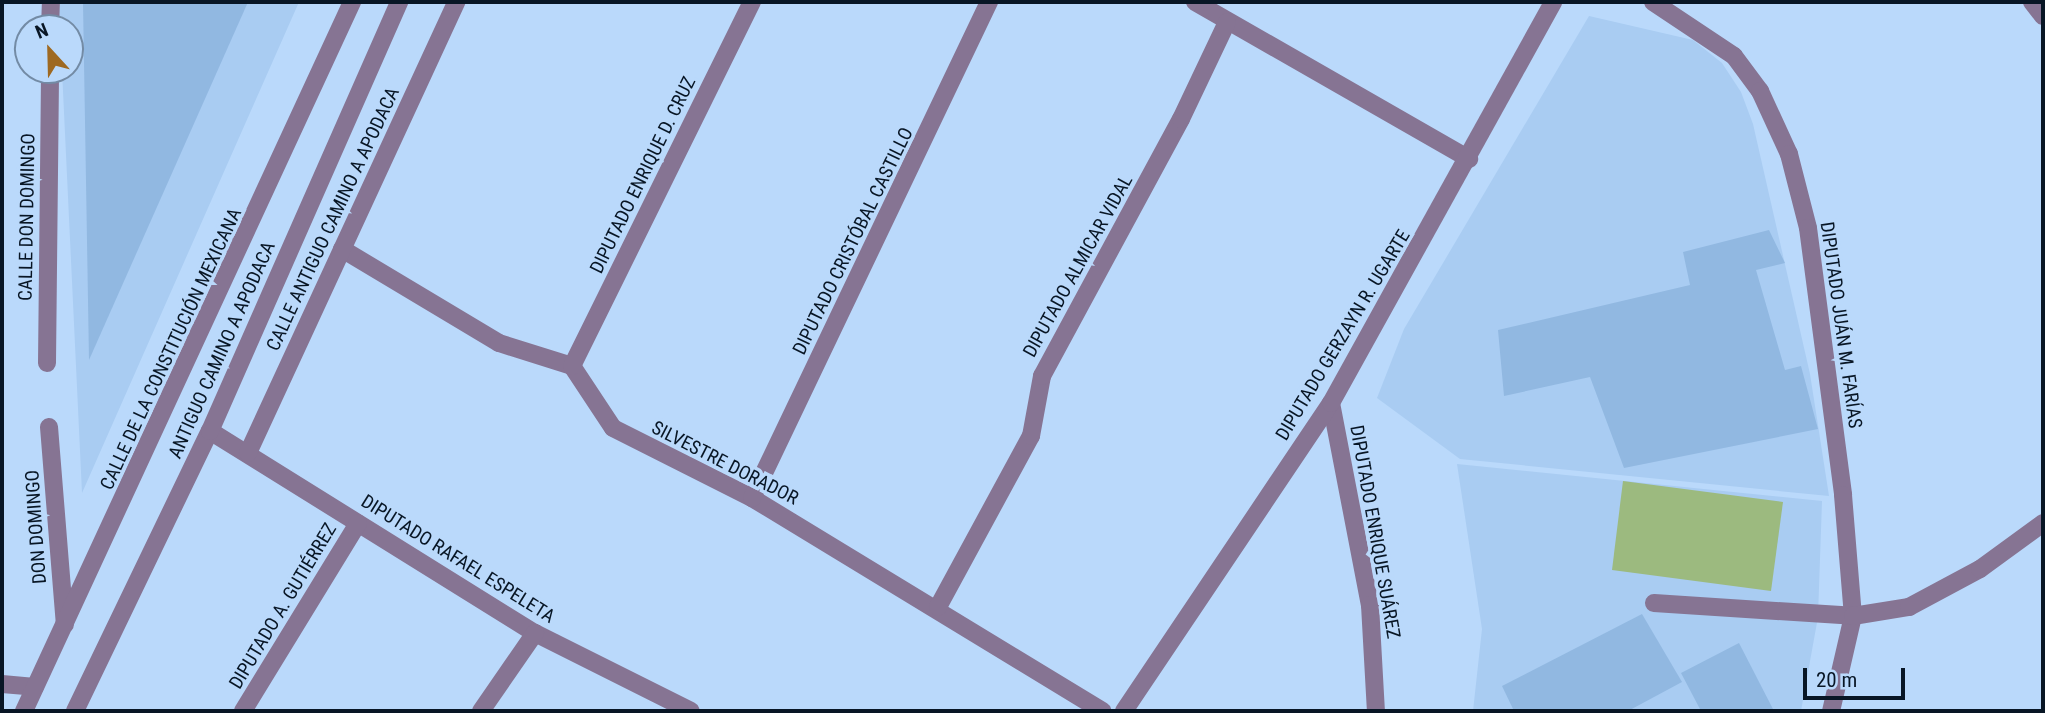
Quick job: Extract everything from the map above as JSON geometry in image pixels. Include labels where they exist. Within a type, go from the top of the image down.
[{"type":"street","name":"CALLE DE LA CONSTITUCIÓN MEXICANA","points":[[24,711],[352,2]]},
{"type":"street","name":"ANTIGUO CAMINO A APODACA","points":[[75,711],[210,431],[399,2]]},
{"type":"street","name":"CALLE ANTIGUO CAMINO A APODACA","points":[[248,453],[456,2]]},
{"type":"street","name":"DIPUTADO ENRIQUE D. CRUZ","points":[[572,366],[752,2]]},
{"type":"street","name":"DIPUTADO CRISTÓBAL CASTILLO","points":[[752,498],[989,2]]},
{"type":"street","points":[[1195,2],[1469,159]]},
{"type":"street","name":"DIPUTADO GERZAYN R. UGARTE","points":[[1124,711],[1331,403],[1469,159],[1553,2]]},
{"type":"street","name":"DIPUTADO JUÁN M. FARÍAS","points":[[1653,2],[1734,57],[1760,91],[1789,154],[1808,228],[1843,495],[1853,616],[1831,711]]},
{"type":"street","points":[[2032,2],[2043,16]]},
{"type":"street","name":"DIPUTADO ALMICAR VIDAL","points":[[939,607],[1031,436],[1042,376],[1181,119],[1227,22]]},
{"type":"street","name":"CALLE DON DOMINGO","points":[[47,363],[50,84]]},
{"type":"street","points":[[342,249],[499,343],[572,366]]},
{"type":"street","name":"SILVESTRE DORADOR","points":[[572,366],[613,428],[752,498],[939,607],[1102,711]]},
{"type":"street","name":"DIPUTADO ENRIQUE SUÁREZ","points":[[1331,403],[1370,605],[1376,711]]},
{"type":"street","name":"DON DOMINGO","points":[[49,427],[65,624]]},
{"type":"street","name":"DIPUTADO RAFAEL ESPELETA","points":[[210,431],[535,633],[691,711]]},
{"type":"street","name":"DIPUTADO A. GUTIÉRREZ","points":[[243,711],[358,523]]},
{"type":"street","points":[[1654,603],[1853,616],[1909,607],[1940,593],[2043,523]]},
{"type":"street","points":[[481,711],[535,633]]},
{"type":"street","points":[[2,684],[35,687]]},
{"type":"shaded area","points":[[58,2],[299,2],[82,493],[63,84],[84,84],[84,14],[58,14]]},
{"type":"shaded area","points":[[1589,16],[1693,40],[1722,63],[1741,92],[1753,124],[1810,374],[1829,496],[1460,459],[1377,398],[1404,329]]},
{"type":"shaded area","points":[[1457,464],[1822,501],[1818,617],[1801,711],[1473,711],[1482,629]]},
{"type":"green space","points":[[1623,481],[1783,502],[1771,591],[1612,570]]},
{"type":"building","points":[[83,2],[248,2],[89,360],[84,14]]},
{"type":"building","points":[[1769,230],[1785,263],[1756,270],[1785,370],[1801,366],[1818,429],[1624,468],[1590,377],[1504,396],[1498,330],[1690,285],[1683,252]]},
{"type":"building","points":[[1642,614],[1682,682],[1628,711],[1514,711],[1502,686]]},
{"type":"building","points":[[1739,643],[1774,711],[1701,711],[1681,673]]}]
